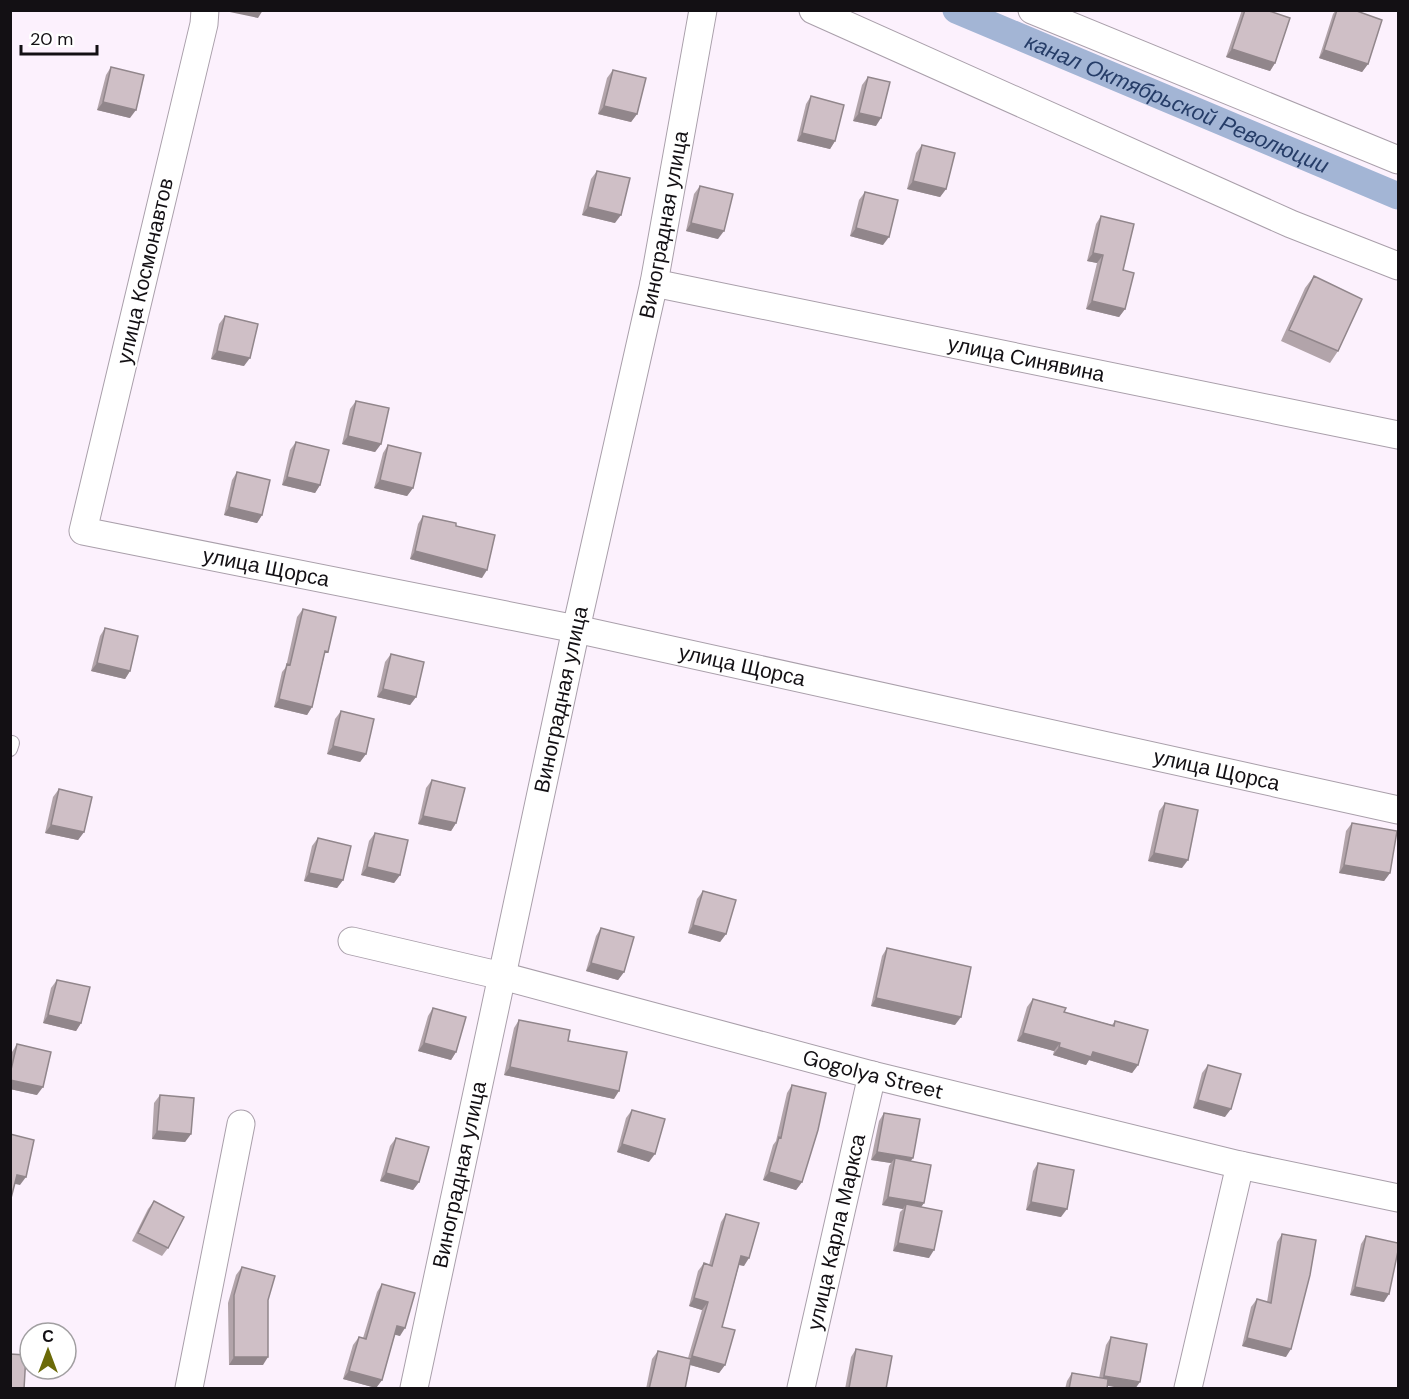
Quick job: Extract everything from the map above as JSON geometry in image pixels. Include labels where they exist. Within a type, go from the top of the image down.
[{"type":"street","name":"улица Космонавтов","points":[[83,531],[204,24],[205,10]]},
{"type":"street","name":"Виноградная улица","points":[[414,1389],[576,629],[654,283],[704,10]]},
{"type":"street","points":[[813,10],[1291,224],[1398,266]]},
{"type":"street","points":[[1032,10],[1398,160]]},
{"type":"street","name":"улица Синявина","points":[[654,283],[1398,435]]},
{"type":"street","name":"улица Щорса","points":[[83,531],[576,629],[1398,810]]},
{"type":"street","name":"Gogolya Street","points":[[352,941],[502,976],[872,1075],[1240,1165],[1398,1198]]},
{"type":"street","name":"улица Карла Маркса","points":[[801,1389],[872,1075]]},
{"type":"street","points":[[189,1389],[241,1124]]},
{"type":"street","points":[[1188,1389],[1240,1165]]},
{"type":"building","points":[[1245,10],[1266,10],[1290,18],[1275,63],[1232,49]]},
{"type":"building","points":[[1337,10],[1354,10],[1382,20],[1368,64],[1324,50]]},
{"type":"building","points":[[111,67],[144,75],[136,110],[103,102]]},
{"type":"building","points":[[613,70],[646,78],[637,114],[604,106]]},
{"type":"building","points":[[868,77],[890,82],[881,118],[859,113]]},
{"type":"building","points":[[811,96],[844,105],[835,141],[802,133]]},
{"type":"building","points":[[922,145],[955,153],[946,189],[913,181]]},
{"type":"building","points":[[597,171],[630,178],[621,215],[588,207]]},
{"type":"building","points":[[700,186],[733,194],[724,231],[691,223]]},
{"type":"building","points":[[865,192],[898,200],[889,237],[856,228]]},
{"type":"building","points":[[1101,216],[1134,224],[1123,270],[1134,273],[1125,309],[1092,301],[1103,255],[1093,253]]},
{"type":"building","points":[[1314,276],[1362,299],[1338,351],[1289,330]]},
{"type":"building","points":[[225,316],[258,324],[250,358],[217,351]]},
{"type":"building","points":[[356,401],[389,408],[381,444],[348,436]]},
{"type":"building","points":[[296,442],[329,450],[320,485],[287,477]]},
{"type":"building","points":[[388,445],[421,453],[413,488],[380,480]]},
{"type":"building","points":[[237,472],[270,480],[262,515],[229,507]]},
{"type":"building","points":[[423,516],[495,535],[487,570],[415,551]]},
{"type":"building","points":[[303,609],[336,617],[328,652],[325,651],[312,707],[279,699],[287,664],[290,665]]},
{"type":"building","points":[[105,628],[138,636],[130,671],[97,663]]},
{"type":"building","points":[[391,654],[424,662],[416,697],[383,689]]},
{"type":"building","points":[[341,711],[374,719],[366,754],[333,746]]},
{"type":"building","points":[[432,780],[465,788],[456,823],[423,816]]},
{"type":"building","points":[[59,789],[92,797],[84,832],[51,825]]},
{"type":"building","points":[[1165,803],[1198,810],[1188,860],[1154,853]]},
{"type":"building","points":[[1352,823],[1397,831],[1390,873],[1344,865]]},
{"type":"building","points":[[375,833],[408,840],[400,875],[367,867]]},
{"type":"building","points":[[318,838],[351,846],[343,880],[309,873]]},
{"type":"building","points":[[703,891],[736,900],[726,934],[693,925]]},
{"type":"building","points":[[601,928],[634,937],[624,972],[591,963]]},
{"type":"building","points":[[887,948],[971,967],[961,1017],[876,998]]},
{"type":"building","points":[[57,980],[90,987],[81,1023],[48,1015]]},
{"type":"building","points":[[1033,999],[1066,1008],[1064,1012],[1114,1026],[1115,1021],[1148,1030],[1138,1065],[1093,1052],[1091,1057],[1059,1047],[1060,1043],[1023,1033]]},
{"type":"building","points":[[433,1008],[466,1017],[456,1052],[424,1043]]},
{"type":"building","points":[[519,1020],[570,1030],[568,1041],[627,1052],[619,1091],[510,1067]]},
{"type":"building","points":[[17,1044],[51,1052],[43,1087],[10,1080]]},
{"type":"building","points":[[1208,1065],[1241,1074],[1231,1109],[1198,1100]]},
{"type":"building","points":[[792,1085],[826,1093],[818,1130],[802,1182],[769,1172],[779,1137],[781,1138]]},
{"type":"building","points":[[160,1095],[194,1098],[191,1134],[157,1131]]},
{"type":"building","points":[[632,1110],[665,1119],[655,1154],[622,1144]]},
{"type":"building","points":[[884,1113],[920,1119],[913,1158],[877,1152]]},
{"type":"building","points":[[10,1134],[34,1140],[26,1177],[17,1175],[10,1202]]},
{"type":"building","points":[[396,1138],[429,1147],[419,1182],[386,1173]]},
{"type":"building","points":[[895,1158],[931,1165],[924,1203],[888,1197]]},
{"type":"building","points":[[1038,1163],[1074,1170],[1067,1209],[1031,1202]]},
{"type":"building","points":[[154,1201],[184,1217],[168,1248],[138,1233]]},
{"type":"building","points":[[906,1204],[942,1211],[934,1250],[898,1243]]},
{"type":"building","points":[[726,1214],[759,1223],[749,1258],[741,1256],[722,1327],[735,1330],[725,1365],[692,1356],[708,1302],[694,1298],[704,1263],[712,1266]]},
{"type":"building","points":[[1282,1234],[1316,1240],[1310,1275],[1291,1349],[1247,1338],[1257,1299],[1271,1303]]},
{"type":"building","points":[[1366,1236],[1398,1243],[1389,1294],[1355,1287]]},
{"type":"building","points":[[242,1267],[275,1276],[268,1300],[268,1357],[234,1357],[234,1295]]},
{"type":"building","points":[[382,1284],[415,1293],[405,1328],[397,1326],[382,1380],[349,1371],[359,1337],[366,1339]]},
{"type":"building","points":[[1111,1337],[1147,1344],[1140,1382],[1104,1376]]},
{"type":"building","points":[[856,1349],[892,1356],[886,1389],[849,1388]]},
{"type":"building","points":[[658,1351],[691,1359],[685,1389],[649,1389]]},
{"type":"building","points":[[10,1354],[18,1354],[18,1381],[24,1381],[24,1389],[10,1389]]},
{"type":"building","points":[[1072,1373],[1108,1379],[1107,1389],[1069,1389]]},
{"type":"waterway","name":"канал Октябрьской Революции","points":[[956,10],[1398,196]]}]
